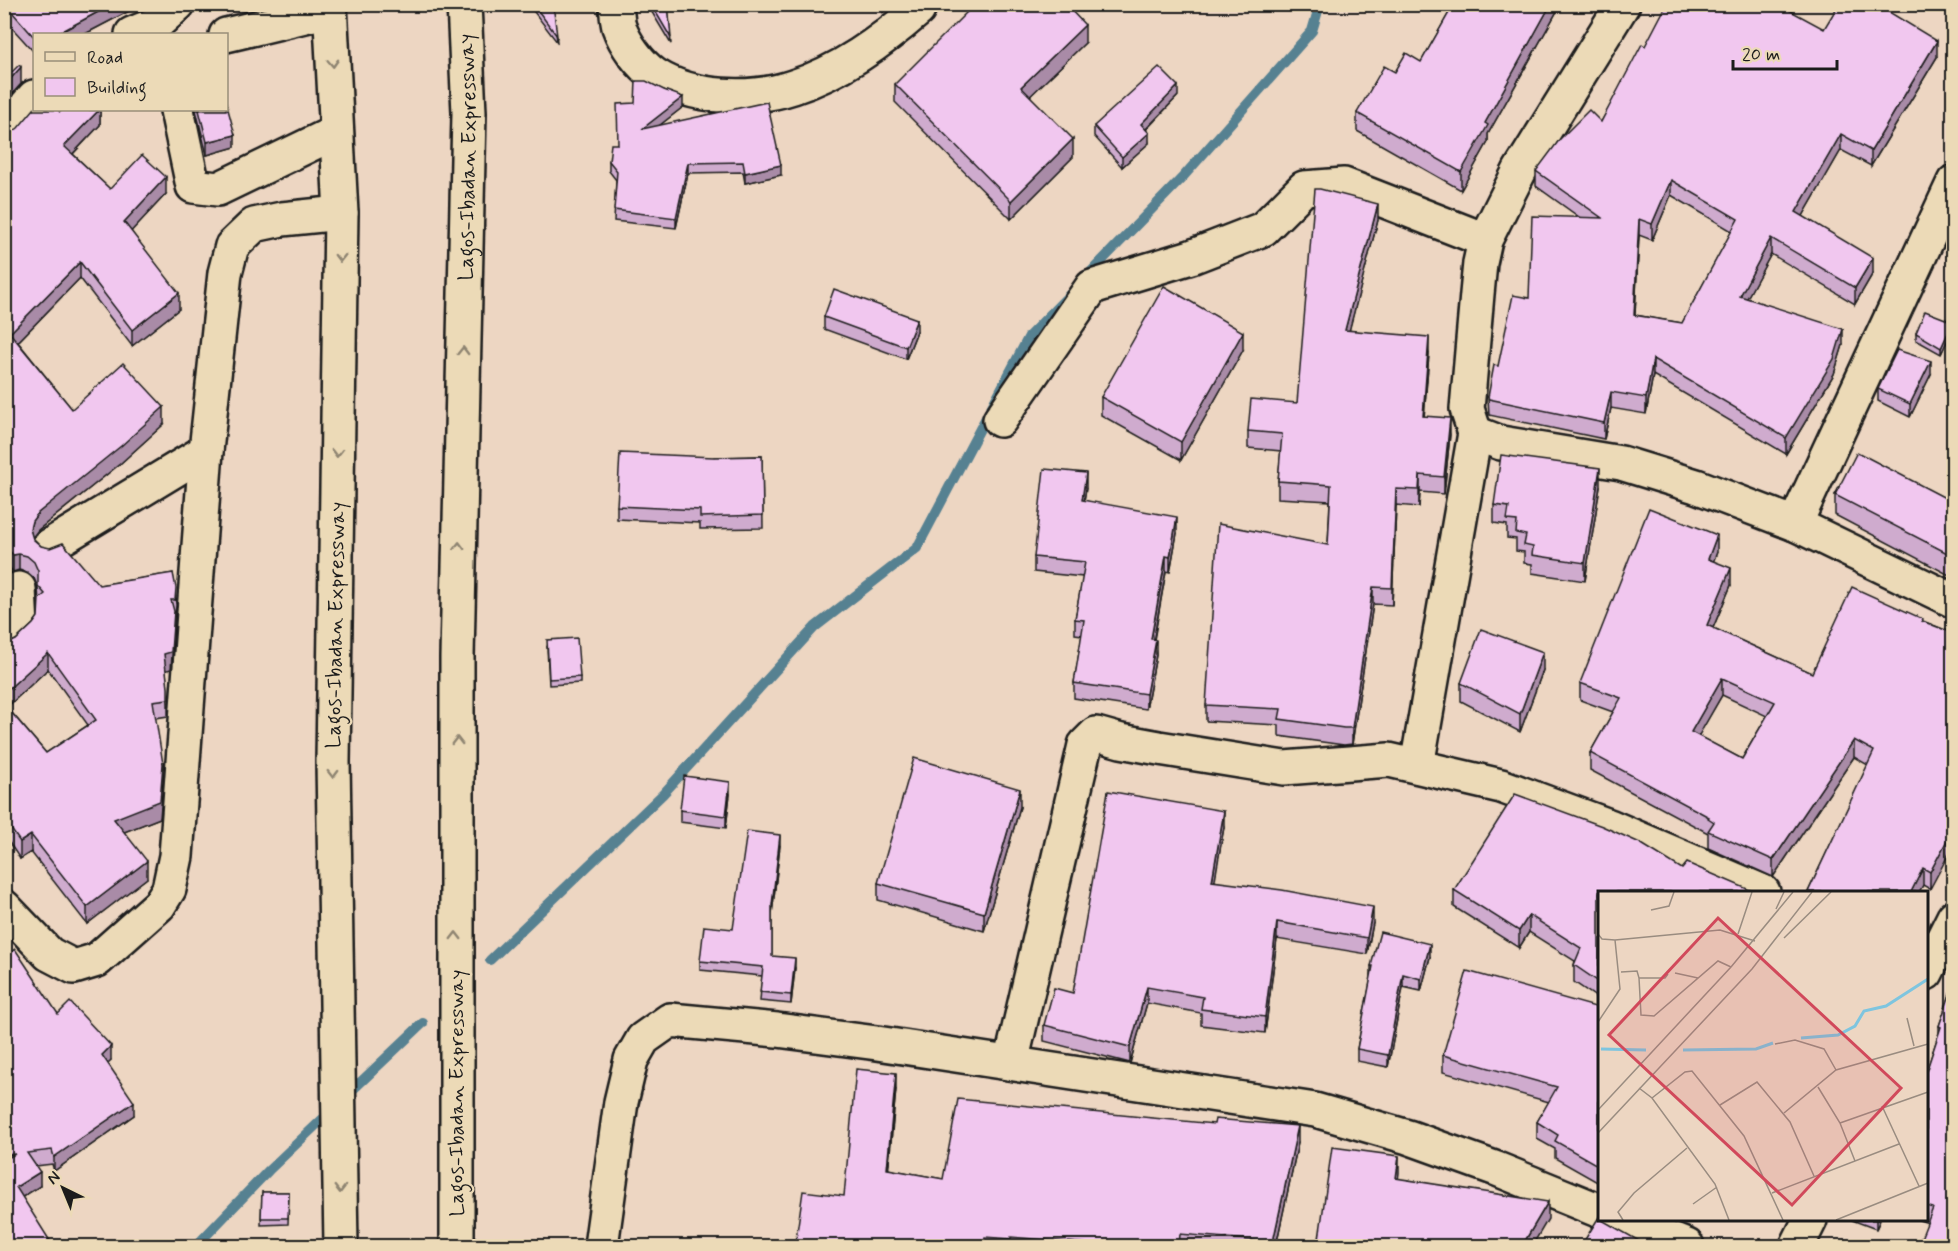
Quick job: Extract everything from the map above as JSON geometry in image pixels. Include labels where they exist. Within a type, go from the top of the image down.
[{"type":"main road","points":[[134,33],[156,24],[178,4]]},
{"type":"main road","name":"Lagos-Ibadan Expressway","points":[[457,1246],[457,657],[469,112],[464,4]]},
{"type":"main road","points":[[469,112],[474,4]]},
{"type":"main road","points":[[616,4],[619,27],[625,39],[639,60],[654,74],[693,91],[746,95],[768,93],[816,78],[858,56],[918,10]]},
{"type":"main road","points":[[1417,766],[1475,433],[1467,409],[1480,263],[1485,240],[1520,170],[1623,4]]},
{"type":"main road","points":[[228,34],[329,6]]},
{"type":"main road","name":"Lagos-Ibadan Expressway","points":[[329,6],[341,213],[333,762],[341,1246]]},
{"type":"main road","points":[[4,132],[33,98]]},
{"type":"main road","points":[[177,111],[193,186],[218,189],[336,132]]},
{"type":"main road","points":[[1000,420],[1092,287],[1191,257],[1263,229],[1304,188],[1344,185],[1485,240]]},
{"type":"main road","points":[[1795,524],[1951,196]]},
{"type":"main road","points":[[4,907],[49,954],[74,967],[97,960],[159,904],[169,889],[176,856],[206,451],[225,273],[232,246],[254,225],[282,219],[341,213]]},
{"type":"main road","points":[[1475,433],[1501,443],[1621,463],[1696,486],[1795,524],[1953,600]]},
{"type":"main road","points":[[49,546],[206,451]]},
{"type":"main road","points":[[4,642],[21,627],[19,589]]},
{"type":"main road","points":[[1011,1063],[1084,745],[1096,734],[1120,741],[1284,768],[1389,760],[1417,766],[1501,786],[1609,826],[1761,891]]},
{"type":"main road","points":[[1928,967],[1953,917]]},
{"type":"main road","points":[[601,1246],[621,1102],[630,1060],[643,1039],[670,1020],[777,1030],[1315,1110],[1408,1137],[1598,1211]]},
{"type":"main road","points":[[1624,1221],[1687,1246]]},
{"type":"main road","points":[[1797,1246],[1810,1221]]},
{"type":"building","points":[[5,4],[113,4],[59,33],[33,33],[33,36]]},
{"type":"building","points":[[533,4],[553,4],[557,36]]},
{"type":"building","points":[[651,4],[668,4],[671,38]]},
{"type":"building","points":[[975,4],[1065,4],[1085,25],[1021,87],[1073,139],[1011,201],[895,84]]},
{"type":"building","points":[[1454,4],[1551,4],[1485,123],[1488,125],[1461,172],[1357,113],[1384,66],[1395,72],[1406,53],[1421,62]]},
{"type":"building","points":[[1667,4],[1778,4],[1824,29],[1839,4],[1876,4],[1937,41],[1871,151],[1841,134],[1796,212],[1873,258],[1855,288],[1771,238],[1740,296],[1843,329],[1834,359],[1786,438],[1653,359],[1646,398],[1611,392],[1604,423],[1488,397],[1494,365],[1498,366],[1513,295],[1529,298],[1532,216],[1602,218],[1536,171],[1560,139],[1589,110],[1601,122],[1642,44],[1645,46]],"holes":[[[1671,180],[1738,219],[1682,323],[1634,315],[1639,219],[1652,224]]]},
{"type":"building","points":[[4,64],[12,72],[19,65],[21,67],[4,86]]},
{"type":"building","points":[[1159,67],[1178,86],[1141,124],[1149,133],[1122,157],[1094,126]]},
{"type":"building","points":[[636,81],[646,81],[683,97],[642,129],[767,102],[781,165],[745,173],[743,162],[688,163],[676,218],[614,210],[617,171],[609,161],[611,144],[618,144],[617,104],[635,103]]},
{"type":"building","points":[[228,109],[235,135],[207,142],[199,111]]},
{"type":"building","points":[[33,110],[98,111],[64,146],[110,189],[142,155],[166,177],[124,222],[179,293],[132,330],[80,262],[10,333],[72,409],[123,363],[164,407],[121,446],[38,513],[30,529],[33,539],[41,546],[50,548],[63,543],[99,585],[173,573],[176,588],[175,600],[171,600],[174,611],[171,652],[164,654],[168,699],[153,701],[163,764],[160,801],[114,819],[147,861],[87,907],[31,835],[20,842],[4,819],[4,704],[46,753],[96,720],[48,653],[4,693],[4,644],[16,640],[33,624],[38,617],[39,599],[45,594],[38,586],[38,571],[34,562],[27,556],[13,555],[7,548],[4,550],[4,134],[11,133]]},
{"type":"building","points":[[1315,189],[1378,204],[1345,330],[1429,337],[1423,416],[1450,418],[1444,477],[1420,475],[1419,490],[1396,489],[1392,588],[1373,587],[1352,728],[1279,719],[1281,709],[1206,705],[1218,524],[1328,545],[1331,485],[1278,481],[1282,434],[1248,431],[1251,399],[1297,403]]},
{"type":"building","points":[[1164,286],[1243,332],[1181,442],[1101,397]]},
{"type":"building","points":[[834,289],[917,319],[906,347],[824,317]]},
{"type":"building","points":[[1925,311],[1953,322],[1941,348],[1916,333]]},
{"type":"building","points":[[1897,350],[1931,361],[1910,404],[1878,389]]},
{"type":"building","points":[[1857,452],[1953,502],[1953,556],[1835,495]]},
{"type":"building","points":[[620,453],[714,457],[762,456],[763,515],[700,517],[700,510],[617,506]]},
{"type":"building","points":[[1501,455],[1600,468],[1585,563],[1532,555],[1533,547],[1524,545],[1526,535],[1516,533],[1517,521],[1507,520],[1509,507],[1494,505]]},
{"type":"building","points":[[1044,469],[1086,473],[1082,500],[1177,517],[1170,557],[1166,556],[1151,639],[1156,640],[1146,694],[1074,683],[1084,620],[1075,619],[1085,562],[1034,557]]},
{"type":"building","points":[[1649,508],[1717,535],[1708,559],[1731,568],[1707,625],[1812,673],[1852,587],[1923,619],[1922,621],[1953,633],[1953,829],[1930,872],[1923,868],[1912,891],[1808,891],[1874,751],[1854,740],[1773,860],[1708,831],[1714,822],[1709,817],[1590,753],[1621,698],[1580,683]],"holes":[[[1722,678],[1775,702],[1742,759],[1691,732]]]},
{"type":"building","points":[[1481,629],[1543,652],[1520,714],[1461,683]]},
{"type":"building","points":[[577,638],[580,677],[549,679],[547,640]]},
{"type":"building","points":[[914,758],[1020,789],[984,913],[878,883]]},
{"type":"building","points":[[684,776],[730,782],[726,816],[680,810]]},
{"type":"building","points":[[1108,791],[1224,811],[1212,881],[1282,890],[1373,907],[1367,938],[1277,922],[1265,1017],[1201,1009],[1203,997],[1147,987],[1130,1047],[1044,1025],[1054,988],[1073,993]]},
{"type":"building","points":[[1515,794],[1602,826],[1640,843],[1682,869],[1687,863],[1752,891],[1598,891],[1598,981],[1574,965],[1581,948],[1529,915],[1519,931],[1454,890]]},
{"type":"building","points":[[747,831],[780,835],[772,905],[772,956],[795,958],[791,995],[760,992],[763,967],[700,961],[704,926],[733,929]]},
{"type":"building","points":[[1380,932],[1430,944],[1421,979],[1403,974],[1388,1055],[1357,1049],[1373,966],[1371,966]]},
{"type":"building","points":[[15,949],[58,1014],[70,1002],[111,1046],[102,1055],[134,1102],[54,1157],[52,1150],[27,1153],[40,1172],[16,1187],[50,1241],[41,1246],[4,1246],[4,1160],[15,1154],[4,1154],[4,956]]},
{"type":"building","points":[[1467,971],[1598,1008],[1598,1165],[1555,1141],[1558,1135],[1537,1122],[1557,1087],[1443,1055]]},
{"type":"building","points":[[1953,986],[1953,1246],[1918,1246],[1933,1208],[1928,1207],[1928,1066],[1941,1027],[1939,1026]]},
{"type":"building","points":[[856,1069],[896,1073],[887,1169],[943,1179],[958,1099],[1214,1124],[1215,1119],[1298,1126],[1273,1242],[1180,1234],[1179,1246],[1113,1246],[1011,1237],[1011,1239],[985,1237],[984,1246],[795,1246],[803,1191],[844,1196]]},
{"type":"building","points":[[1332,1147],[1399,1156],[1396,1178],[1548,1202],[1522,1246],[1318,1246]]},
{"type":"building","points":[[262,1192],[289,1192],[288,1218],[261,1218]]},
{"type":"building","points":[[1598,1219],[1598,1221],[1604,1221],[1648,1246],[1581,1246]]},
{"type":"waterway","points":[[1083,280],[1182,178],[1312,31],[1320,4]]},
{"type":"waterway","points":[[490,960],[663,794],[815,627],[917,548],[1029,336],[1071,293]]},
{"type":"waterway","points":[[345,1097],[423,1023]]},
{"type":"waterway","points":[[196,1246],[269,1170],[332,1110]]}]
